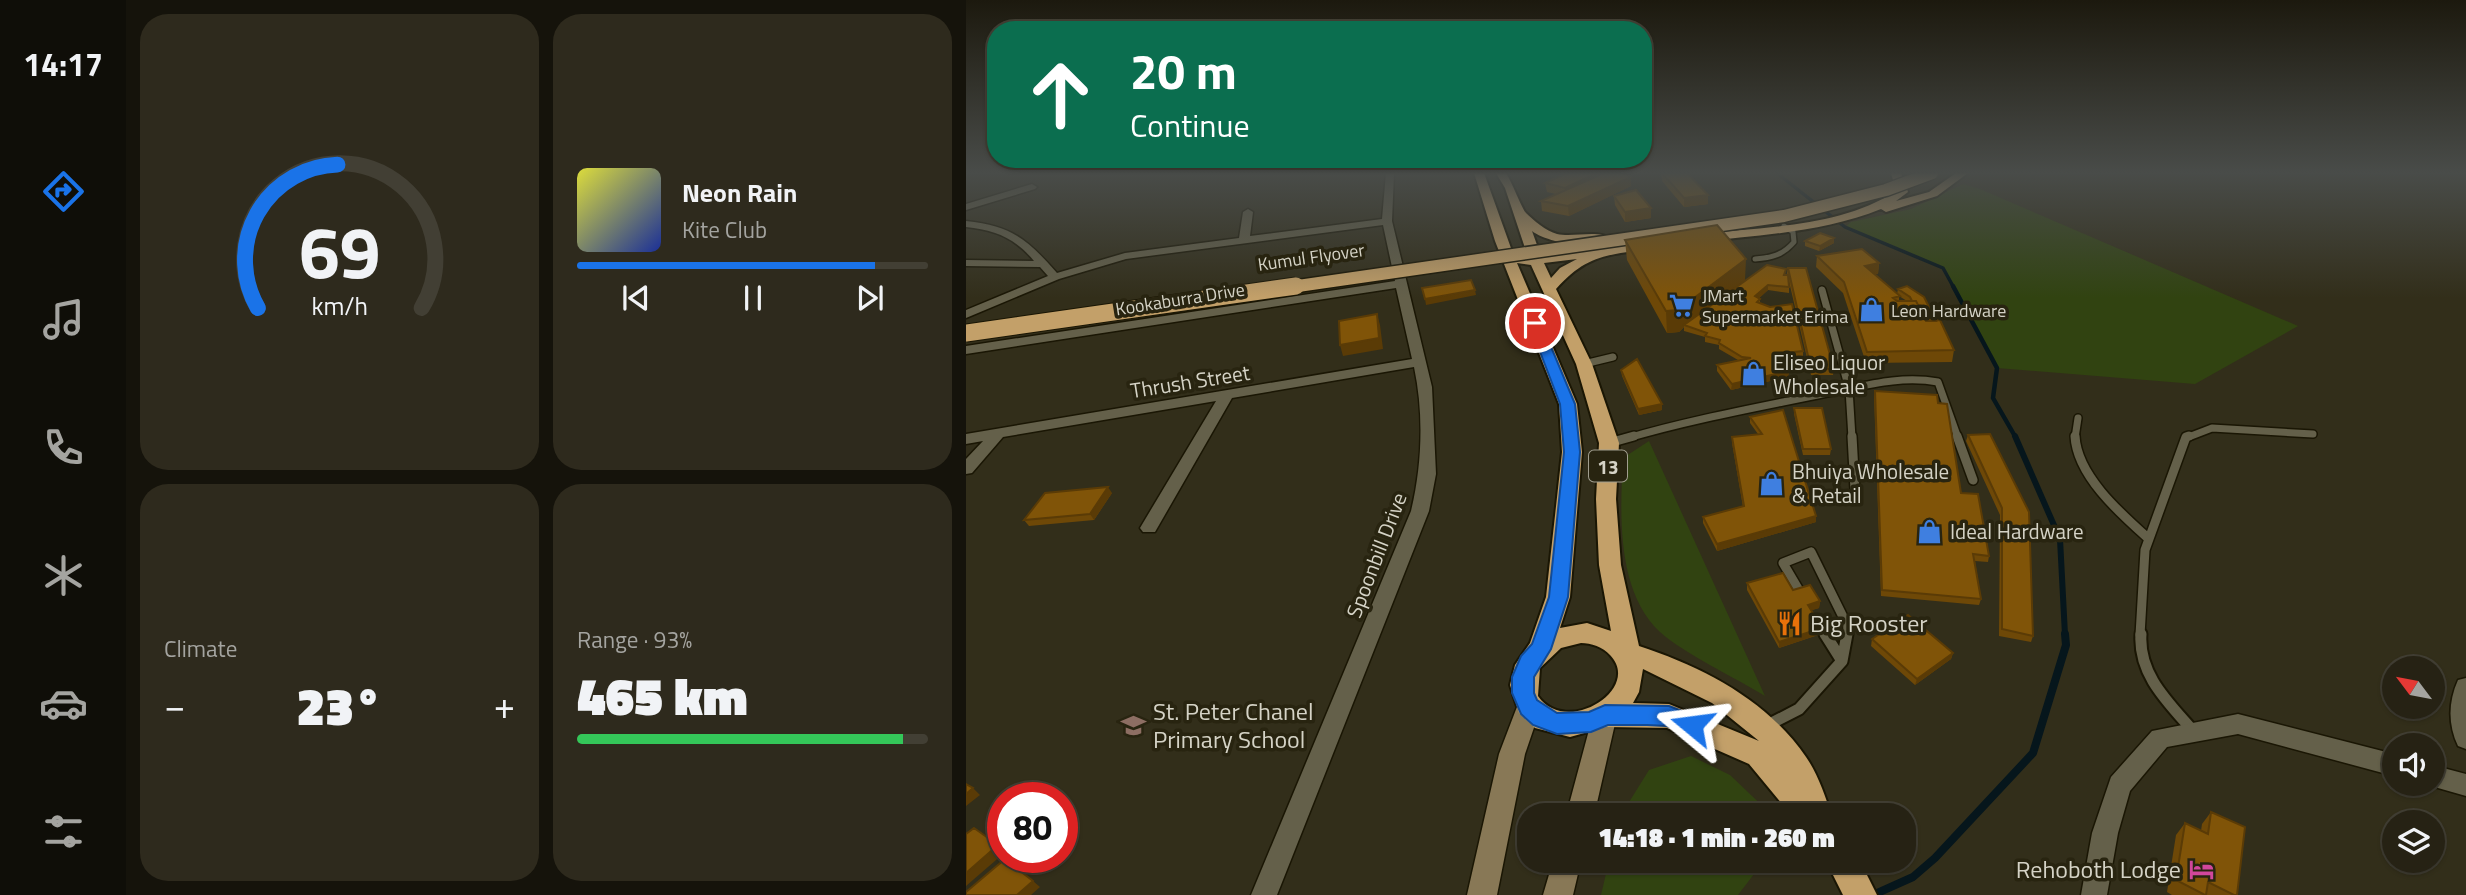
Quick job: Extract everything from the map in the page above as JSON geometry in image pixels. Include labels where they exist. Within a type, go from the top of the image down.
[{"type":"highway","name":"13","points":[[1494,215],[1568,404],[1572,452],[1558,597],[1541,649]]},
{"type":"highway","name":"13","points":[[1519,215],[1536,261],[1584,363],[1609,443],[1606,499],[1611,565],[1628,653]]},
{"type":"highway","points":[[1523,215],[1534,230],[1546,238],[1611,240],[1789,215]]},
{"type":"highway","points":[[1511,264],[1629,247],[1790,215]]},
{"type":"highway","points":[[1785,216],[1820,221],[1849,215]]},
{"type":"highway","name":"Kumul Flyover","points":[[967,315],[1785,216]]},
{"type":"highway","name":"Kumul Flyover","points":[[966,333],[1785,216]]},
{"type":"highway","points":[[1549,289],[1565,271],[1582,261],[1629,247]]},
{"type":"highway","points":[[1628,653],[1632,665],[1631,683],[1622,701],[1605,715],[1591,722],[1557,723],[1541,718],[1529,707],[1523,693],[1523,677],[1529,662],[1541,649],[1555,639],[1587,633],[1602,635],[1628,653],[1659,662],[1709,689],[1765,726],[1797,766],[1810,803]]},
{"type":"highway","points":[[1605,715],[1669,716],[1759,755],[1803,803]]},
{"type":"highway","points":[[1849,873],[1861,895]]},
{"type":"main road","points":[[1482,895],[1512,754],[1529,707]]},
{"type":"main road","points":[[1583,803],[1605,715]]},
{"type":"main road","points":[[1558,895],[1564,873]]},
{"type":"street","points":[[1244,240],[1248,215]]},
{"type":"street","name":"Spoonbill Drive","points":[[1265,895],[1420,511],[1428,474],[1427,418],[1421,362],[1399,284],[1387,215]]},
{"type":"street","points":[[967,315],[1055,277],[1125,256],[1387,221]]},
{"type":"street","points":[[966,224],[998,226],[1025,242],[1055,277]]},
{"type":"street","points":[[966,263],[1043,264]]},
{"type":"street","name":"Kookaburra Drive","points":[[966,349],[1399,284]]},
{"type":"street","name":"Thrush Street","points":[[966,439],[1421,362]]},
{"type":"street","points":[[1149,528],[1226,397]]},
{"type":"street","points":[[966,469],[998,434]]},
{"type":"street","points":[[2466,687],[2460,721],[2466,739]]},
{"type":"street","points":[[2094,895],[2105,833],[2120,785],[2160,738],[2238,724],[2382,762]]},
{"type":"street","points":[[2445,779],[2466,785]]},
{"type":"lane","points":[[1755,259],[1770,258],[1788,250],[1794,242],[1793,232],[1785,216]]},
{"type":"lane","points":[[1822,290],[1849,389],[1855,490]]},
{"type":"lane","points":[[1584,363],[1613,357]]},
{"type":"lane","points":[[1609,443],[1698,417],[1849,389],[1926,379],[1938,382],[1973,481]]},
{"type":"lane","points":[[2078,418],[2075,441],[2089,470],[2118,511],[2149,539]]},
{"type":"lane","points":[[2194,732],[2152,684],[2140,643],[2145,550],[2186,437],[2212,428],[2313,434]]},
{"type":"lane","points":[[1765,726],[1799,709],[1842,662],[1848,627],[1811,552],[1783,563],[1842,662]]},
{"type":"green space","points":[[1884,215],[2040,215],[2298,326],[2195,384],[1997,368],[1943,268],[1845,227],[1851,222]]},
{"type":"green space","points":[[1649,441],[1765,696],[1670,640],[1646,615],[1635,595],[1624,550],[1621,502],[1623,458]]},
{"type":"green space","points":[[1691,756],[1730,775],[1759,803],[1628,803],[1649,770]]},
{"type":"green space","points":[[1606,873],[1755,873],[1738,895],[1601,895]]},
{"type":"building","name":"JMart Supermarket Erima","points":[[1717,225],[1746,259],[1678,310],[1666,311],[1625,240]]},
{"type":"building","points":[[1820,233],[1834,238],[1820,246],[1805,241]]},
{"type":"building","name":"Leon Hardware","points":[[1862,249],[1879,263],[1865,266],[1900,296],[1893,298],[1897,301],[1916,301],[1926,321],[1940,320],[1954,350],[1867,352],[1844,282],[1817,256]]},
{"type":"building","points":[[1767,265],[1786,269],[1784,275],[1788,275],[1789,287],[1768,285],[1755,296],[1760,299],[1757,302],[1770,307],[1792,304],[1803,351],[1783,353],[1786,357],[1778,358],[1789,371],[1732,384],[1717,365],[1751,358],[1742,357],[1719,343],[1720,340],[1684,325]]},
{"type":"building","points":[[1788,268],[1806,268],[1834,369],[1811,369]]},
{"type":"building","points":[[1471,280],[1475,290],[1425,299],[1422,288]]},
{"type":"building","points":[[1907,286],[1924,297],[1936,321],[1926,321],[1916,301],[1912,301],[1898,289]]},
{"type":"building","points":[[1377,314],[1379,338],[1340,345],[1339,321]]},
{"type":"building","points":[[1637,359],[1662,404],[1638,409],[1621,370]]},
{"type":"building","name":"Ideal Hardware","points":[[1875,391],[1937,395],[1938,403],[1947,404],[1961,493],[1978,494],[1989,556],[1973,554],[1981,599],[1882,590]]},
{"type":"building","points":[[1794,408],[1822,408],[1831,449],[1803,449]]},
{"type":"building","name":"Bhuiya Wholesale & Retail","points":[[1783,410],[1816,516],[1717,544],[1703,517],[1744,506],[1732,437],[1762,434],[1750,417]]},
{"type":"building","points":[[1990,434],[2029,512],[2033,636],[2002,629],[2002,508],[1968,435]]},
{"type":"building","points":[[1108,487],[1090,514],[1024,520],[1045,493]]},
{"type":"building","name":"Big Rooster","points":[[1783,573],[1793,590],[1810,585],[1820,601],[1808,605],[1822,628],[1779,642],[1747,583]]},
{"type":"building","points":[[1908,615],[1953,653],[1917,679],[1872,639]]},
{"type":"building","points":[[966,784],[973,788],[966,794]]},
{"type":"building","name":"Rehoboth Lodge","points":[[2211,812],[2245,827],[2237,895],[2208,882],[2205,895],[2176,880],[2185,823],[2208,834]]},
{"type":"building","points":[[974,828],[987,837],[987,855],[966,873],[966,834]]},
{"type":"building","points":[[988,873],[1023,873],[1033,881],[1017,895],[966,895],[966,892]]},
{"type":"waterway","points":[[1830,215],[1845,227],[1943,268],[1954,288]]},
{"type":"waterway","points":[[1953,286],[1997,368],[1993,398],[2015,437]]},
{"type":"waterway","points":[[2015,437],[2060,539],[2065,635]]},
{"type":"waterway","points":[[1873,895],[1913,877],[1935,858],[2033,753],[2066,645],[2065,634]]},
{"type":"place","name":"JMart Supermarket Erima","points":[[1682,305]]},
{"type":"place","name":"Leon Hardware","points":[[1871,310]]},
{"type":"place","name":"Eliseo Liquor Wholesale","points":[[1753,374]]},
{"type":"place","name":"Bhuiya Wholesale & Retail","points":[[1772,483]]},
{"type":"place","name":"Ideal Hardware","points":[[1930,531]]},
{"type":"place","name":"Big Rooster","points":[[1790,623]]},
{"type":"place","name":"St. Peter Chanel Primary School","points":[[1133,725]]},
{"type":"place","name":"Rehoboth Lodge","points":[[2201,869]]},
{"type":"route","points":[[1535,323],[1568,404],[1572,452],[1558,597],[1541,649],[1529,662],[1523,677],[1523,693],[1529,707],[1541,718],[1557,723],[1575,725],[1591,722],[1605,715],[1647,715],[1669,716],[1692,725]]}]
